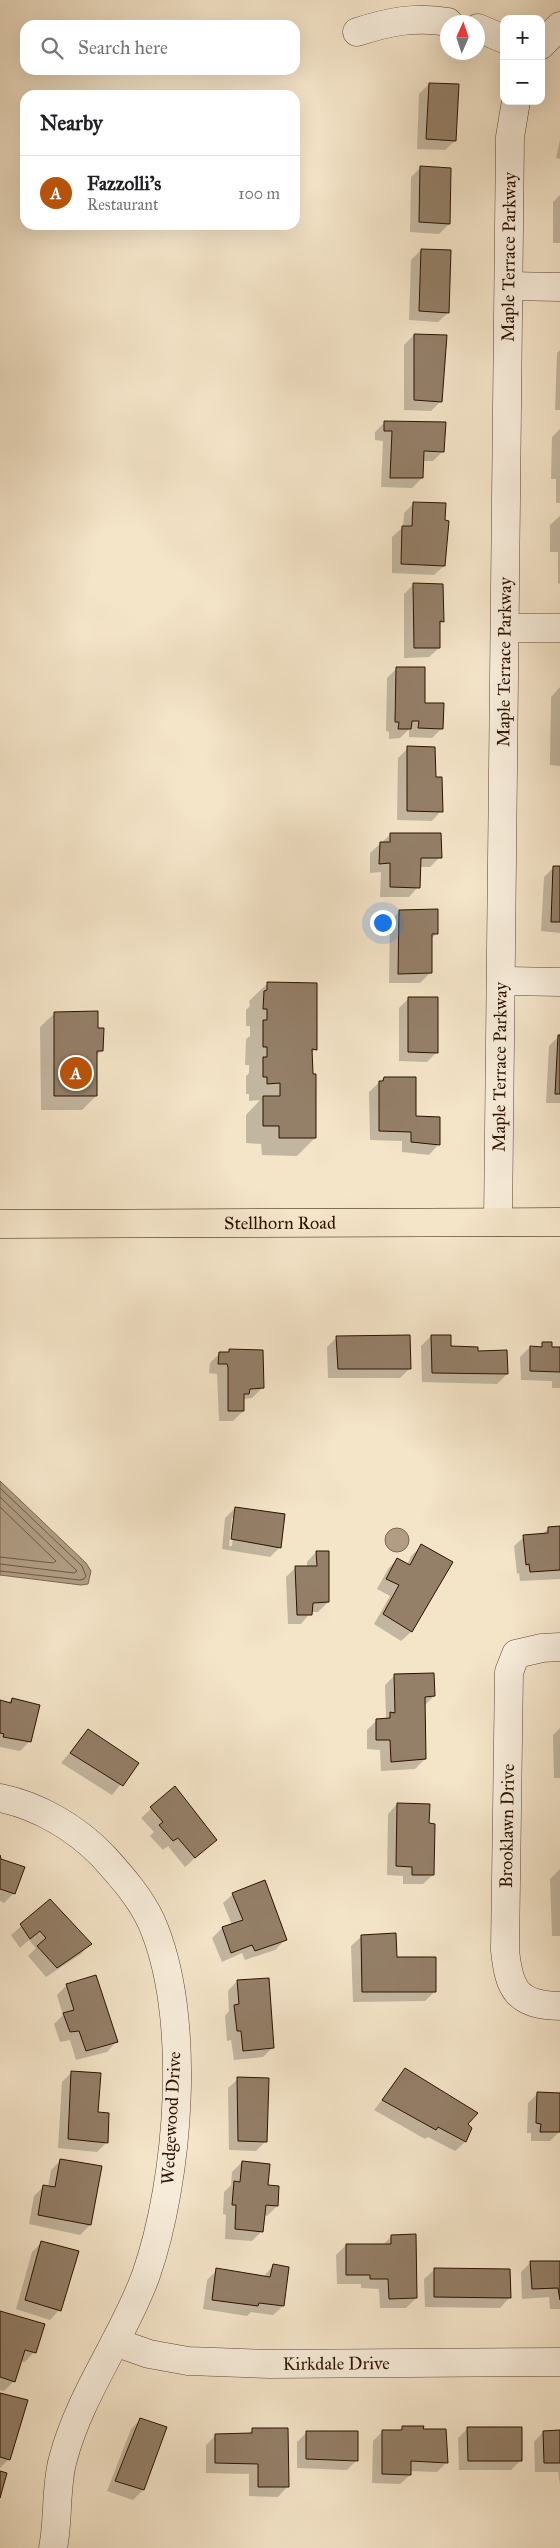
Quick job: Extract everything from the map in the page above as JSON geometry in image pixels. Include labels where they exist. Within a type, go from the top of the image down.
[{"type":"main road","name":"Stellhorn Road","points":[[0,1224],[560,1222]]},
{"type":"street","points":[[357,32],[391,21],[427,18],[440,20]]},
{"type":"street","points":[[545,41],[560,26]]},
{"type":"street","points":[[485,31],[500,38]]},
{"type":"street","name":"Maple Terrace Parkway","points":[[498,1222],[510,137],[515,105]]},
{"type":"street","points":[[509,286],[560,286]]},
{"type":"street","points":[[505,628],[560,628]]},
{"type":"street","points":[[502,981],[560,982]]},
{"type":"street","name":"Brooklawn Drive","points":[[560,1647],[542,1648],[516,1654],[509,1672],[505,1950],[508,1977],[520,1995],[538,2004],[560,2006]]},
{"type":"street","name":"Wedgewood Drive","points":[[0,1798],[51,1816],[89,1842],[125,1880],[151,1921],[169,1978],[174,2016],[176,2086],[172,2167],[161,2225],[145,2276],[76,2422],[62,2460],[53,2548]]},
{"type":"street","name":"Kirkdale Drive","points":[[115,2342],[149,2354],[188,2361],[269,2364],[560,2362]]},
{"type":"water","points":[[0,1481],[86,1563],[91,1571],[88,1584],[81,1585],[0,1575]]},
{"type":"water","points":[[397,1528],[406,1531],[409,1540],[406,1549],[397,1552],[388,1549],[385,1540],[388,1531]]},
{"type":"building","points":[[429,83],[459,84],[456,141],[426,139]]},
{"type":"building","points":[[420,166],[451,168],[450,224],[419,222]]},
{"type":"building","points":[[421,249],[451,250],[449,313],[419,311]]},
{"type":"building","points":[[414,334],[447,335],[442,402],[414,400]]},
{"type":"building","points":[[384,421],[446,422],[444,452],[424,451],[423,478],[390,478],[392,431],[384,431]]},
{"type":"building","points":[[413,502],[446,503],[445,520],[449,521],[445,566],[401,564],[402,526],[412,526]]},
{"type":"building","points":[[413,583],[443,584],[444,622],[440,621],[440,648],[414,648]]},
{"type":"building","points":[[396,667],[425,667],[425,703],[444,703],[443,729],[418,728],[419,721],[412,721],[411,729],[398,729],[399,722],[395,722]]},
{"type":"building","points":[[407,746],[435,747],[436,777],[442,777],[443,812],[407,811]]},
{"type":"building","points":[[390,833],[441,833],[442,858],[421,858],[420,888],[390,887],[390,863],[379,864],[380,842],[390,842]]},
{"type":"building","points":[[553,866],[560,866],[560,922],[551,922]]},
{"type":"building","points":[[438,909],[438,934],[432,934],[432,973],[398,974],[399,910]]},
{"type":"building","points":[[267,982],[317,983],[317,1050],[312,1049],[313,1074],[316,1074],[316,1138],[279,1138],[279,1126],[263,1126],[263,1096],[280,1096],[280,1083],[267,1084],[267,1077],[263,1077],[263,1057],[267,1057],[267,1047],[263,1047],[263,1020],[267,1020],[267,1009],[263,1009],[264,991],[267,990]]},
{"type":"building","points":[[408,997],[438,997],[438,1053],[408,1052]]},
{"type":"building","points":[[98,1011],[98,1028],[104,1028],[103,1051],[97,1051],[97,1096],[54,1096],[54,1012]]},
{"type":"building","points":[[558,1035],[560,1035],[560,1094],[555,1094]]},
{"type":"building","points":[[384,1077],[416,1077],[416,1116],[440,1117],[440,1145],[411,1142],[411,1132],[379,1131],[379,1081],[383,1081]]},
{"type":"building","points":[[410,1335],[411,1369],[338,1369],[336,1336]]},
{"type":"building","points":[[431,1335],[451,1335],[451,1346],[478,1347],[478,1351],[507,1350],[508,1374],[432,1373]]},
{"type":"building","points":[[542,1342],[552,1342],[552,1347],[560,1347],[560,1372],[530,1371],[530,1346],[542,1347]]},
{"type":"building","points":[[229,1349],[263,1350],[264,1388],[250,1389],[249,1394],[244,1394],[244,1411],[228,1411],[228,1367],[227,1364],[218,1364],[219,1352],[229,1352]]},
{"type":"building","points":[[235,1507],[285,1514],[281,1548],[231,1539]]},
{"type":"building","points":[[560,1526],[560,1570],[530,1572],[529,1564],[526,1565],[523,1535],[548,1533],[548,1527]]},
{"type":"building","points":[[421,1544],[453,1562],[412,1632],[383,1614],[399,1585],[386,1579],[397,1558],[410,1565]]},
{"type":"building","points":[[316,1551],[329,1551],[329,1602],[313,1603],[312,1615],[297,1615],[295,1566],[317,1566]]},
{"type":"building","points":[[434,1673],[435,1696],[425,1697],[426,1759],[391,1762],[390,1740],[376,1740],[376,1719],[390,1718],[390,1712],[395,1713],[394,1674]]},
{"type":"building","points":[[12,1698],[40,1705],[31,1742],[3,1737],[4,1734],[0,1733],[0,1700],[11,1703]]},
{"type":"building","points":[[88,1729],[139,1763],[123,1786],[70,1753]]},
{"type":"building","points":[[175,1786],[217,1840],[195,1858],[178,1838],[173,1841],[159,1825],[163,1822],[150,1807]]},
{"type":"building","points":[[397,1803],[430,1804],[429,1823],[435,1824],[434,1875],[412,1875],[412,1867],[396,1866]]},
{"type":"building","points":[[0,1855],[1,1859],[25,1867],[15,1894],[0,1889]]},
{"type":"building","points":[[265,1880],[287,1940],[255,1951],[252,1945],[231,1953],[222,1927],[243,1920],[232,1893]]},
{"type":"building","points":[[50,1899],[92,1944],[57,1968],[37,1946],[46,1938],[40,1931],[30,1939],[20,1924]]},
{"type":"building","points":[[396,1933],[397,1957],[436,1957],[436,1992],[362,1992],[361,1935]]},
{"type":"building","points":[[96,1975],[118,2042],[86,2051],[79,2031],[70,2032],[63,2013],[74,2010],[66,1984]]},
{"type":"building","points":[[269,1978],[274,2048],[243,2051],[241,2031],[237,2031],[234,2005],[239,2004],[237,1980]]},
{"type":"building","points":[[405,2068],[478,2113],[468,2124],[472,2128],[466,2142],[438,2127],[436,2130],[382,2100]]},
{"type":"building","points":[[71,2071],[101,2073],[98,2112],[109,2113],[108,2143],[68,2139]]},
{"type":"building","points":[[237,2077],[269,2078],[267,2142],[238,2141]]},
{"type":"building","points":[[537,2092],[560,2093],[560,2132],[540,2132],[541,2124],[536,2123]]},
{"type":"building","points":[[60,2159],[102,2166],[91,2225],[38,2215],[43,2185],[55,2187]]},
{"type":"building","points":[[242,2161],[270,2164],[268,2185],[279,2186],[278,2206],[266,2205],[263,2232],[235,2229],[236,2205],[232,2205],[234,2181],[240,2182]]},
{"type":"building","points":[[416,2234],[417,2298],[389,2299],[388,2279],[370,2279],[370,2275],[346,2275],[346,2244],[391,2244],[391,2235]]},
{"type":"building","points":[[41,2241],[79,2251],[61,2311],[25,2300]]},
{"type":"building","points":[[530,2261],[560,2261],[560,2300],[558,2288],[532,2289]]},
{"type":"building","points":[[273,2264],[289,2267],[284,2306],[259,2303],[258,2306],[212,2300],[216,2268],[270,2277]]},
{"type":"building","points":[[434,2268],[510,2269],[511,2298],[434,2297]]},
{"type":"building","points":[[0,2311],[45,2324],[36,2353],[25,2350],[15,2382],[0,2377]]},
{"type":"building","points":[[0,2393],[28,2400],[10,2460],[0,2457]]},
{"type":"building","points":[[140,2418],[167,2427],[144,2490],[115,2481]]},
{"type":"building","points":[[402,2426],[424,2426],[423,2429],[446,2429],[448,2463],[411,2461],[411,2475],[382,2474],[382,2430],[402,2430]]},
{"type":"building","points":[[467,2427],[522,2427],[522,2461],[468,2461]]},
{"type":"building","points":[[252,2428],[288,2428],[289,2487],[258,2487],[258,2464],[215,2463],[215,2434],[252,2433]]},
{"type":"building","points":[[560,2430],[560,2463],[544,2463],[543,2431]]},
{"type":"building","points":[[306,2431],[358,2431],[358,2461],[306,2459]]},
{"type":"building","points":[[0,2471],[7,2473],[0,2498]]},
{"type":"place","name":"Fazzolli's","points":[[76,1073]]}]
